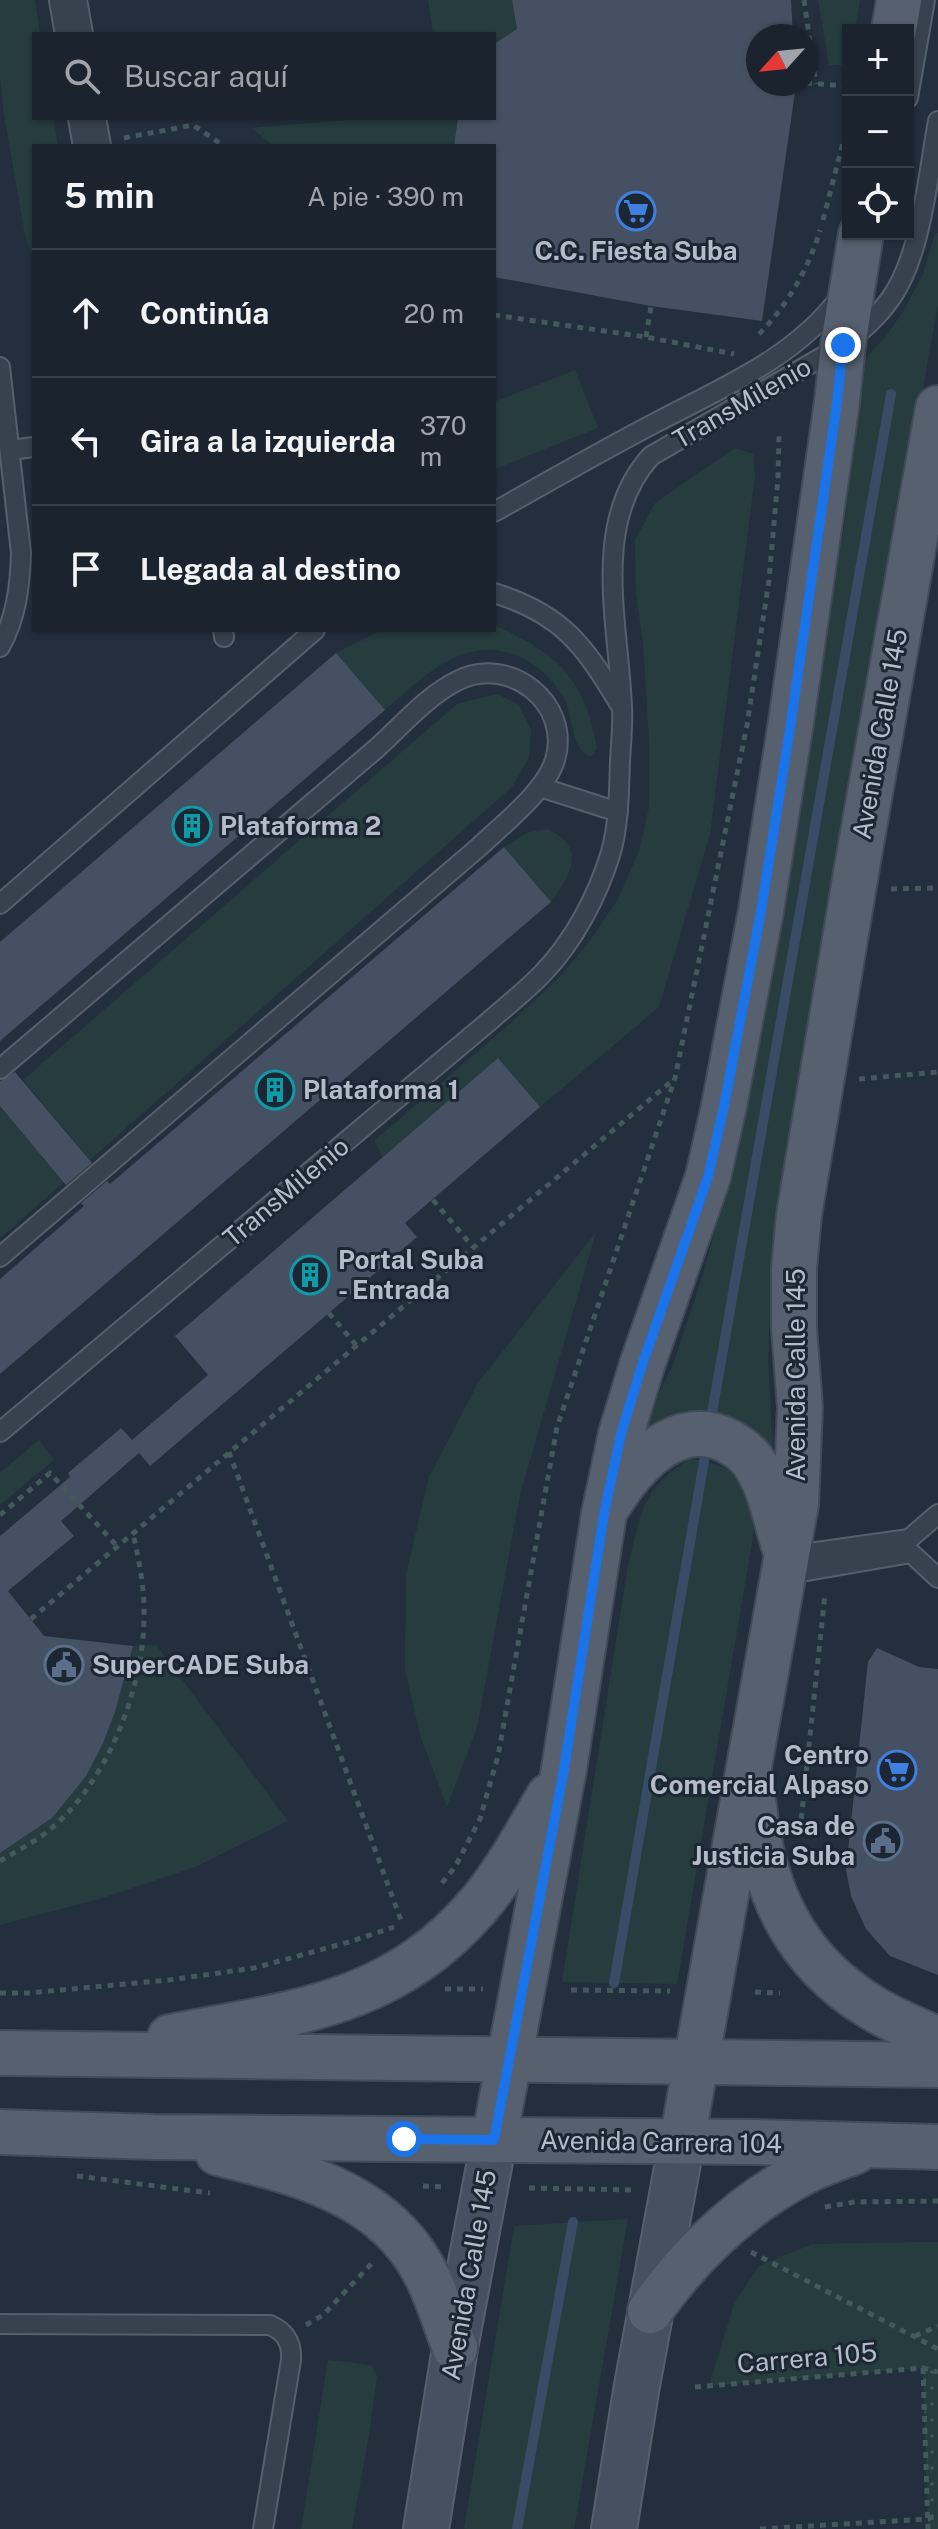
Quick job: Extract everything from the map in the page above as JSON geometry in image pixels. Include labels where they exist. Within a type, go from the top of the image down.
[{"type":"main road","points":[[895,24],[899,0]]},
{"type":"main road","name":"Avenida Calle 145","points":[[426,2529],[455,2348],[564,1769],[604,1514],[621,1434],[642,1365],[708,1177],[761,911],[860,240]]},
{"type":"main road","name":"Avenida Calle 145","points":[[614,2529],[650,2311],[750,1772],[800,1566],[796,1504],[800,1407],[794,1328],[794,1268],[799,1215],[938,408]]},
{"type":"main road","points":[[604,1514],[639,1464],[673,1439],[692,1433],[711,1434],[738,1447],[751,1459],[762,1476],[800,1566]]},
{"type":"main road","points":[[82,2055],[313,2009],[365,1991],[396,1976],[424,1957],[478,1906],[530,1828],[564,1769]]},
{"type":"main road","points":[[750,1772],[764,1864],[783,1918],[797,1941],[849,1992],[872,2008],[938,2040]]},
{"type":"main road","points":[[0,2053],[938,2065]]},
{"type":"main road","name":"Avenida Carrera 104","points":[[0,2132],[154,2137],[682,2141],[938,2147]]},
{"type":"main road","points":[[154,2137],[304,2176],[346,2193],[396,2230],[417,2258],[455,2348]]},
{"type":"main road","points":[[650,2311],[684,2266],[747,2208],[805,2172],[868,2145]]},
{"type":"street","points":[[68,0],[74,32]]},
{"type":"lane","points":[[908,96],[925,0]]},
{"type":"lane","name":"TransMilenio","points":[[0,1432],[493,1018],[544,972],[573,934],[593,897],[611,851],[618,812],[623,709],[613,553],[617,519],[636,472],[666,446],[843,345],[878,314],[903,276],[915,240],[938,121]]},
{"type":"lane","name":"TransMilenio","points":[[496,511],[749,375],[793,347],[818,324],[855,279],[871,240]]},
{"type":"lane","points":[[0,367],[21,553],[16,606],[0,647]]},
{"type":"lane","points":[[10,450],[32,447]]},
{"type":"lane","points":[[496,594],[531,607],[573,636],[623,709]]},
{"type":"lane","points":[[0,904],[313,632]]},
{"type":"lane","points":[[0,1069],[377,748],[437,693],[460,680],[484,673],[507,674],[526,683],[541,696],[553,715],[558,739],[555,761],[540,787],[479,847],[0,1257]]},
{"type":"lane","points":[[540,787],[618,812]]},
{"type":"lane","points":[[800,1566],[909,1539],[938,1514]]},
{"type":"lane","points":[[800,1566],[911,1553],[938,1578]]},
{"type":"lane","points":[[0,2324],[270,2325],[280,2329],[291,2349],[291,2360],[263,2529]]},
{"type":"path","points":[[804,0],[807,24]]},
{"type":"path","points":[[818,84],[842,86]]},
{"type":"path","points":[[90,136],[193,125],[221,144]]},
{"type":"path","points":[[750,344],[772,322],[804,269],[817,238],[842,145]]},
{"type":"path","points":[[646,337],[651,306]]},
{"type":"path","points":[[496,315],[646,337],[739,355]]},
{"type":"path","points":[[440,1887],[455,1867],[480,1819],[498,1756],[557,1427],[675,1078],[747,725],[769,580],[779,436]]},
{"type":"path","points":[[881,889],[938,888]]},
{"type":"path","points":[[857,1065],[855,1080],[938,1072]]},
{"type":"path","points":[[31,1619],[675,1078]]},
{"type":"path","points":[[433,1200],[473,1247]]},
{"type":"path","points":[[329,1313],[356,1345]]},
{"type":"path","points":[[229,1452],[403,1924]]},
{"type":"path","points":[[0,1515],[50,1473],[117,1546]]},
{"type":"path","points":[[0,1861],[53,1828],[91,1785],[110,1751],[137,1669],[144,1619],[143,1580],[133,1533]]},
{"type":"path","points":[[800,1566],[801,1838]]},
{"type":"path","points":[[0,1993],[169,1980],[254,1968],[403,1924],[414,1915]]},
{"type":"path","points":[[444,1989],[487,1989]]},
{"type":"path","points":[[571,1990],[672,1991]]},
{"type":"path","points":[[755,1992],[780,1993]]},
{"type":"path","points":[[77,2176],[216,2194]]},
{"type":"path","points":[[529,2188],[639,2190]]},
{"type":"path","points":[[817,2210],[855,2202],[938,2201]]},
{"type":"path","points":[[759,2244],[750,2251],[938,2349]]},
{"type":"path","points":[[287,2338],[323,2315],[375,2260]]},
{"type":"path","points":[[914,2337],[938,2326]]},
{"type":"path","points":[[923,2368],[928,2529]]},
{"type":"path","name":"Carrera 105","points":[[695,2387],[923,2368],[938,2372]]},
{"type":"path","points":[[760,2529],[928,2519],[938,2515]]},
{"type":"green space","points":[[0,0],[35,0],[40,32],[32,32],[32,120],[53,120],[58,144],[32,144],[32,254],[26,240],[0,77]]},
{"type":"green space","points":[[428,0],[512,0],[517,29],[496,43],[496,32],[433,32]]},
{"type":"green space","points":[[818,0],[860,0],[856,24],[842,24],[842,65],[829,65]]},
{"type":"green space","points":[[345,120],[458,120],[454,144],[271,144],[251,128]]},
{"type":"green space","points":[[935,233],[938,233],[938,305],[847,806],[772,1268],[768,1361],[773,1450],[743,1425],[639,1433],[672,1367],[702,1278],[731,1170],[845,521],[862,361],[885,338],[904,310],[923,274]]},
{"type":"green space","points":[[575,370],[598,428],[496,469],[496,401]]},
{"type":"green space","points":[[735,448],[753,454],[755,476],[710,834],[659,1007],[540,1107],[498,1058],[383,1157],[374,1141],[555,982],[589,942],[618,899],[639,851],[649,807],[649,740],[643,644],[636,593],[635,540],[655,503]]},
{"type":"green space","points":[[496,626],[535,646],[565,671],[584,703],[597,748],[593,755],[588,756],[578,746],[565,701],[545,673],[507,652],[487,650],[450,660],[416,683],[385,710],[336,653],[378,632],[496,632]]},
{"type":"green space","points":[[497,694],[519,705],[531,730],[529,758],[512,787],[90,1160],[23,1080],[457,704]]},
{"type":"green space","points":[[548,829],[565,841],[572,856],[569,872],[551,902],[504,847],[529,832]]},
{"type":"green space","points":[[0,1106],[64,1182],[0,1238]]},
{"type":"green space","points":[[596,1232],[520,1495],[477,1728],[447,1807],[421,1738],[405,1670],[406,1574],[429,1477],[478,1383]]},
{"type":"green space","points":[[39,1440],[54,1460],[0,1505],[0,1473]]},
{"type":"green space","points":[[691,1459],[725,1468],[740,1478],[750,1493],[754,1531],[677,1984],[562,1982],[632,1547],[641,1516],[653,1491],[675,1469]]},
{"type":"green space","points":[[156,1645],[288,1821],[195,1867],[99,1899],[0,1925],[0,1853],[52,1818],[115,1712],[133,1646]]},
{"type":"green space","points":[[628,2219],[574,2529],[464,2529],[514,2226]]},
{"type":"green space","points":[[938,2242],[938,2363],[923,2368],[709,2386],[734,2304],[759,2266],[812,2244]]},
{"type":"green space","points":[[328,2360],[371,2365],[377,2376],[369,2435],[352,2529],[301,2529]]},
{"type":"green space","points":[[938,2363],[938,2529],[928,2529],[923,2368]]},
{"type":"building","name":"C.C. Fiesta Suba","points":[[512,0],[791,0],[792,24],[746,24],[746,96],[794,96],[762,321],[651,306],[496,277],[496,144],[454,144],[458,120],[496,120],[496,43],[517,29]]},
{"type":"building","name":"Plataforma 2","points":[[336,653],[385,710],[0,1041],[0,942]]},
{"type":"building","name":"Plataforma 1","points":[[504,847],[551,902],[0,1374],[0,1279],[84,1206],[81,1203],[107,1181],[110,1184]]},
{"type":"building","points":[[498,1058],[540,1107],[405,1223],[417,1237],[150,1466],[139,1453],[61,1521],[74,1536],[8,1591],[44,1636],[133,1646],[115,1712],[86,1776],[52,1818],[0,1853],[0,1536],[70,1477],[68,1473],[121,1428],[132,1440],[208,1375],[175,1336]]},
{"type":"building","points":[[15,1072],[92,1163],[66,1185],[0,1106],[0,1081]]},
{"type":"building","name":"Centro Comercial Alpaso","points":[[877,1648],[919,1667],[938,1669],[938,1975],[890,1956],[866,1929],[851,1896],[846,1870],[868,1662]]},
{"type":"waterway","points":[[710,1424],[891,394]]},
{"type":"waterway","points":[[614,1983],[707,1444]]},
{"type":"waterway","points":[[517,2529],[573,2222]]},
{"type":"place","name":"C.C. Fiesta Suba","points":[[636,211]]},
{"type":"place","name":"Plataforma 2","points":[[192,826]]},
{"type":"place","name":"Plataforma 1","points":[[275,1090]]},
{"type":"place","name":"Portal Suba - Entrada","points":[[310,1275]]},
{"type":"place","name":"SuperCADE Suba","points":[[64,1665]]},
{"type":"place","name":"Centro Comercial Alpaso","points":[[897,1770]]},
{"type":"place","name":"Casa de Justicia Suba","points":[[883,1841]]},
{"type":"route","points":[[404,2139],[494,2140],[564,1769],[604,1514],[621,1434],[708,1177],[724,1106],[761,911],[791,722],[843,345]]}]
